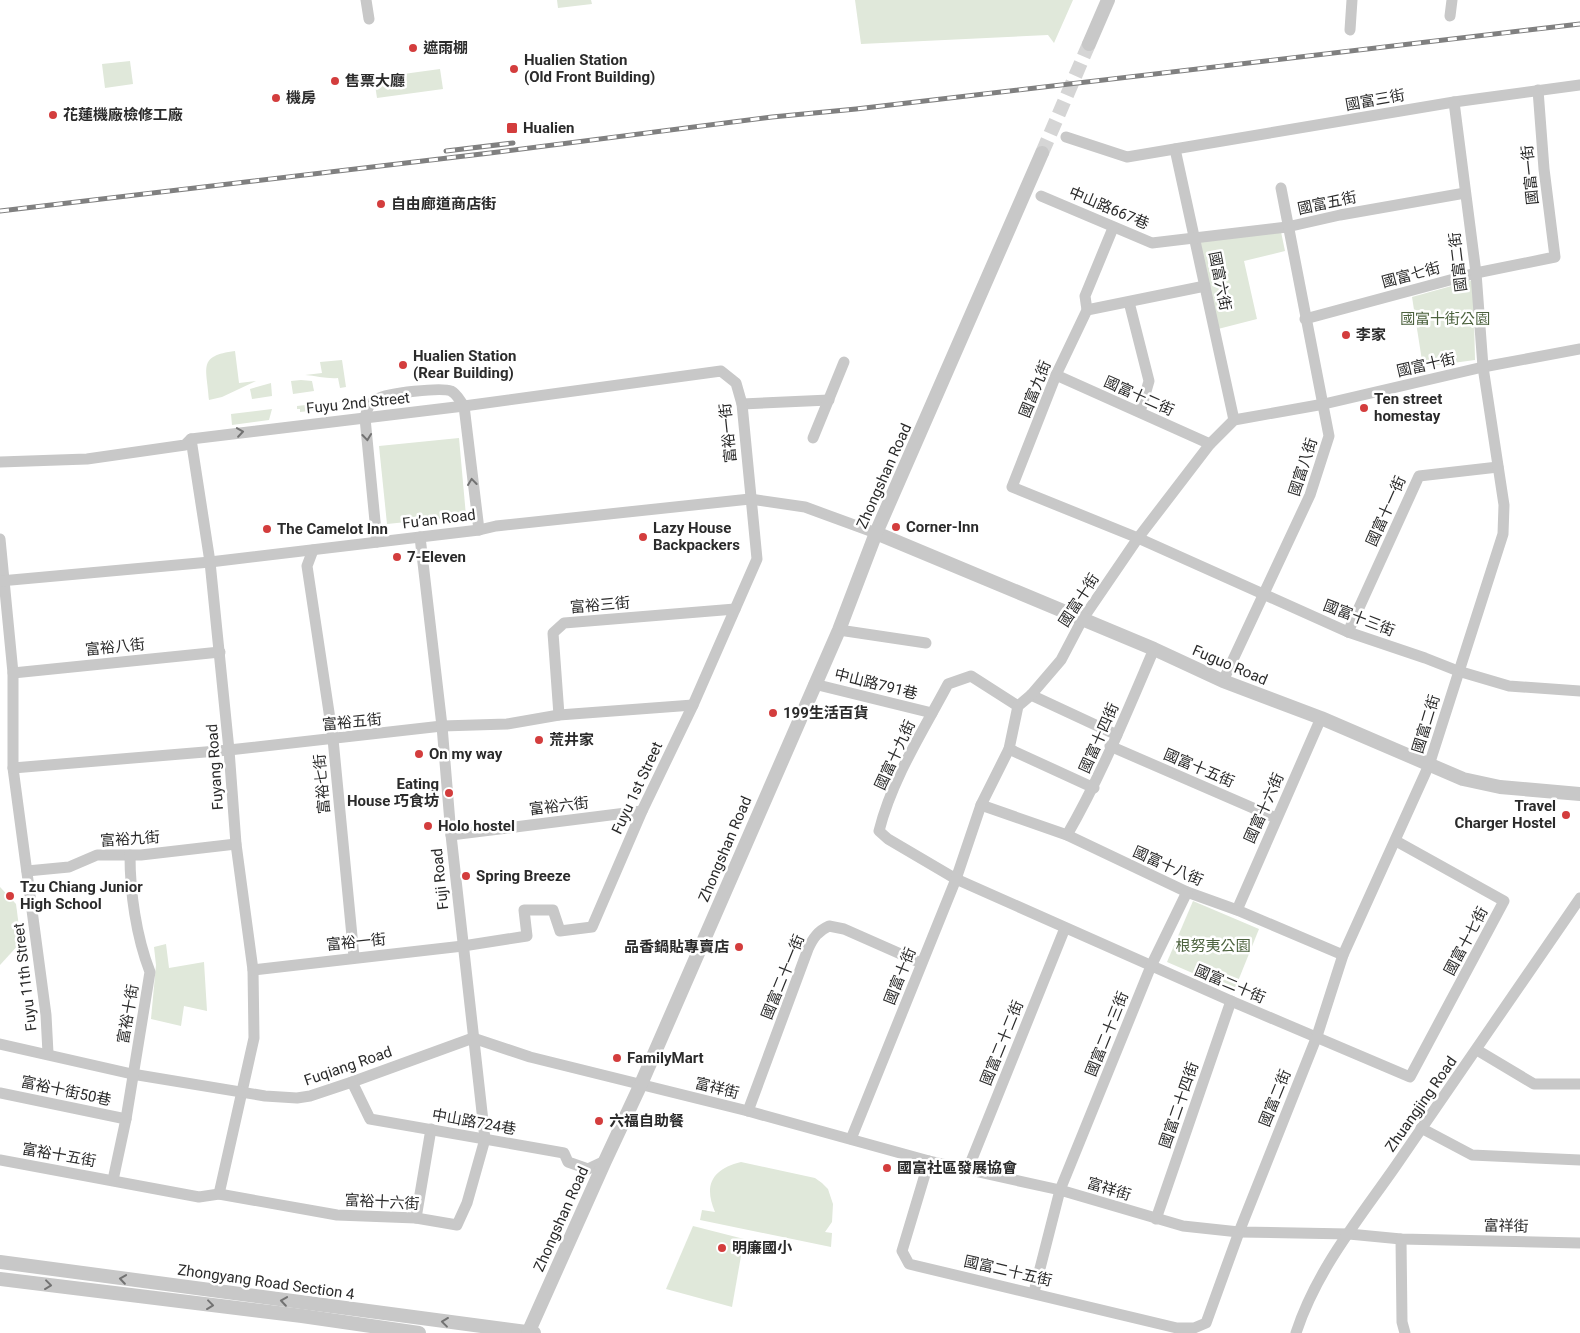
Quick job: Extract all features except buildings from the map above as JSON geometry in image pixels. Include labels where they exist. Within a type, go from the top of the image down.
[{"type":"street","points":[[366,0],[369,19]]},
{"type":"street","points":[[1089,44],[1108,0]]},
{"type":"street","points":[[1350,30],[1352,0]]},
{"type":"street","points":[[1450,16],[1452,0]]},
{"type":"street","name":"國富三街","points":[[1066,137],[1127,157],[1454,102],[1580,84]]},
{"type":"street","name":"國富一街","points":[[1538,90],[1544,169],[1555,257]]},
{"type":"street","name":"國富二街","points":[[1206,1324],[1239,1232],[1317,1036],[1343,955],[1396,841],[1428,765],[1495,564],[1503,534],[1504,505],[1483,368],[1476,273],[1464,193],[1454,102]]},
{"type":"street","name":"國富六街","points":[[1175,149],[1196,238],[1234,420]]},
{"type":"street","name":"Zhongshan Road","points":[[528,1333],[604,1161],[641,1084],[839,630],[876,533],[1042,153]]},
{"type":"street","name":"國富八街","points":[[1223,681],[1310,495],[1328,436],[1324,404],[1287,227],[1282,188]]},
{"type":"street","name":"國富五街","points":[[1196,238],[1287,227],[1340,215],[1464,193]]},
{"type":"street","name":"中山路667巷","points":[[1041,196],[1152,243],[1196,238]]},
{"type":"street","name":"國富九街","points":[[1014,480],[1056,375],[1087,310],[1085,296],[1113,228]]},
{"type":"street","name":"國富七街","points":[[1305,319],[1476,273],[1555,257]]},
{"type":"street","points":[[1087,310],[1205,286]]},
{"type":"street","points":[[1129,302],[1150,381],[1140,412]]},
{"type":"street","name":"國富十街","points":[[851,1139],[956,879],[981,805],[1009,749],[1018,706],[1031,695],[1061,660],[1082,620],[1138,538],[1210,444],[1234,420],[1324,404],[1483,368],[1580,349]]},
{"type":"street","points":[[813,438],[844,362]]},
{"type":"street","name":"富裕一街","points":[[721,371],[736,382],[742,404],[750,499]]},
{"type":"street","name":"Fuyu 2nd Street","points":[[0,462],[87,459],[185,445],[191,439],[464,406],[721,371]]},
{"type":"street","name":"國富十二街","points":[[1056,375],[1210,444]]},
{"type":"street","points":[[377,542],[365,418],[368,405],[378,398],[413,392],[445,389],[454,392],[464,406],[479,530]]},
{"type":"street","points":[[742,404],[829,400]]},
{"type":"street","name":"Fuyang Road","points":[[191,439],[210,562],[220,652],[236,844],[253,970],[254,1038],[244,1093]]},
{"type":"street","name":"國富十一街","points":[[1348,632],[1419,476],[1498,467]]},
{"type":"street","name":"國富十三街","points":[[1014,480],[1012,487],[1138,538],[1348,632],[1458,671],[1508,686],[1580,691]]},
{"type":"street","name":"Fu’an Road","points":[[2,581],[210,562],[479,530],[496,526],[750,499],[805,507],[876,533]]},
{"type":"street","name":"Fuyu 1st Street","points":[[462,946],[527,936],[524,910],[553,910],[560,931],[592,927],[642,811],[693,705],[756,559],[757,550],[750,499]]},
{"type":"street","name":"Fuguo Road","points":[[876,533],[1154,649],[1223,681],[1321,718],[1463,779],[1500,787],[1580,794]]},
{"type":"street","name":"Fuji Road","points":[[420,537],[442,726],[462,946],[473,1038]]},
{"type":"street","name":"Fuyu 11th Street","points":[[0,539],[2,581],[13,672],[13,768],[46,1015],[48,1054]]},
{"type":"street","name":"富裕七街","points":[[313,550],[307,566],[333,739],[354,957]]},
{"type":"street","name":"富裕三街","points":[[559,715],[553,633],[564,623],[735,609]]},
{"type":"street","points":[[839,630],[926,643]]},
{"type":"street","name":"國富十四街","points":[[1067,835],[1094,788],[1110,746],[1117,735],[1154,649]]},
{"type":"street","name":"富裕八街","points":[[13,672],[220,652]]},
{"type":"street","name":"國富十九街","points":[[956,879],[888,839],[879,831],[882,818],[908,760],[948,684],[971,676],[1018,706]]},
{"type":"street","name":"中山路791巷","points":[[814,684],[932,713]]},
{"type":"street","points":[[1031,695],[1117,735]]},
{"type":"street","name":"富裕五街","points":[[13,768],[229,750],[442,726],[508,724],[559,715],[693,705]]},
{"type":"street","name":"國富十六街","points":[[1237,910],[1321,718]]},
{"type":"street","name":"國富十五街","points":[[1110,746],[1276,818]]},
{"type":"street","points":[[1009,749],[1094,788]]},
{"type":"street","name":"國富十八街","points":[[981,805],[1067,835],[1187,892],[1237,910],[1343,955]]},
{"type":"street","name":"富裕六街","points":[[451,835],[642,811]]},
{"type":"street","name":"國富十七街","points":[[1396,841],[1504,901],[1410,1077]]},
{"type":"street","name":"富裕九街","points":[[27,871],[68,867],[97,856],[130,855],[236,844]]},
{"type":"street","name":"富裕十街","points":[[112,1180],[126,1119],[150,972],[143,955],[130,886],[130,855]]},
{"type":"street","name":"國富二十街","points":[[956,879],[1231,1001],[1410,1077]]},
{"type":"street","name":"國富二十三街","points":[[1034,1292],[1060,1190],[1151,966],[1187,892]]},
{"type":"street","name":"Zhuangjing Road","points":[[1296,1333],[1304,1310],[1324,1270],[1421,1128],[1478,1050],[1580,898]]},
{"type":"street","name":"國富二十一街","points":[[748,1111],[808,949],[813,938],[821,930],[829,926],[844,929],[921,963]]},
{"type":"street","name":"國富二十二街","points":[[968,1169],[1065,928]]},
{"type":"street","name":"富裕一街","points":[[253,970],[462,946]]},
{"type":"street","name":"國富二十四街","points":[[1156,1219],[1231,1001]]},
{"type":"street","points":[[473,1038],[530,1057],[641,1084]]},
{"type":"street","name":"Fuqiang Road","points":[[0,1044],[132,1074],[244,1093],[297,1098],[310,1096],[352,1082],[473,1038]]},
{"type":"street","name":"富裕十六街","points":[[219,1194],[337,1215],[416,1218],[457,1225],[467,1203],[485,1139],[473,1038]]},
{"type":"street","points":[[1478,1050],[1534,1084],[1580,1084]]},
{"type":"street","name":"中山路724巷","points":[[352,1082],[370,1119],[564,1153],[568,1162],[588,1169],[604,1161]]},
{"type":"street","name":"富祥街","points":[[641,1084],[748,1111],[929,1161],[1060,1190],[1183,1226],[1239,1232],[1349,1234],[1401,1239],[1580,1243]]},
{"type":"street","name":"富裕十街50巷","points":[[0,1093],[126,1119]]},
{"type":"street","points":[[219,1194],[244,1093]]},
{"type":"street","points":[[1421,1128],[1472,1155],[1580,1160]]},
{"type":"street","points":[[416,1218],[431,1129]]},
{"type":"street","name":"富裕十五街","points":[[0,1160],[199,1197],[219,1194]]},
{"type":"street","name":"國富二十五街","points":[[929,1161],[902,1252],[909,1264],[1034,1292],[1177,1328],[1194,1328],[1206,1324]]},
{"type":"street","points":[[1401,1239],[1402,1322],[1404,1333]]},
{"type":"street","name":"Zhongyang Road Section 4","points":[[0,1262],[534,1333]]},
{"type":"street","name":"Zhongyang Road Section 4","points":[[0,1279],[302,1316],[419,1333]]},
{"type":"green space","points":[[557,0],[591,0],[592,4],[558,8]]},
{"type":"green space","points":[[855,0],[1073,0],[1054,43],[1048,35],[861,44]]},
{"type":"green space","points":[[130,61],[133,84],[105,88],[102,64]]},
{"type":"green space","points":[[440,69],[443,89],[377,98],[374,78]]},
{"type":"green space","points":[[1280,227],[1285,251],[1244,261],[1257,319],[1218,329],[1199,240]]},
{"type":"green space","name":"國富十街公園","points":[[1473,280],[1475,360],[1423,367],[1412,297]]},
{"type":"green space","points":[[235,351],[239,383],[256,381],[222,397],[209,400],[207,365],[215,356]]},
{"type":"green space","points":[[342,360],[346,387],[340,388],[338,378],[305,375],[322,373],[320,362]]},
{"type":"green space","points":[[291,381],[312,381],[314,391],[293,394]]},
{"type":"green space","points":[[271,383],[272,396],[252,399],[250,389]]},
{"type":"green space","points":[[341,401],[338,403],[338,408],[300,412],[300,409],[297,409],[297,406]]},
{"type":"green space","points":[[272,409],[269,420],[232,425],[231,414]]},
{"type":"green space","points":[[459,438],[466,516],[387,524],[379,446]]},
{"type":"green space","points":[[0,887],[16,904],[21,942],[0,965]]},
{"type":"green space","name":"根努夷公園","points":[[1193,901],[1259,929],[1234,991],[1167,962]]},
{"type":"green space","points":[[166,944],[169,968],[204,962],[207,1011],[184,1006],[181,1026],[151,1019],[156,965],[154,947]]},
{"type":"green space","points":[[741,1162],[815,1178],[822,1183],[828,1189],[833,1204],[832,1222],[825,1232],[832,1233],[831,1247],[700,1220],[702,1210],[715,1212],[710,1193],[713,1179],[723,1169]]},
{"type":"green space","points":[[693,1226],[744,1239],[732,1307],[666,1289]]},
{"type":"tunnel","points":[[1042,153],[1089,44]]},
{"type":"railway","points":[[0,211],[490,153],[772,117],[856,109],[1580,24]]},
{"type":"railway","points":[[446,151],[513,143]]},
{"type":"place","name":"遮雨棚","points":[[413,48]]},
{"type":"place","name":"Hualien Station (Old Front Building)","points":[[514,69]]},
{"type":"place","name":"售票大廳","points":[[335,81]]},
{"type":"place","name":"機房","points":[[276,98]]},
{"type":"place","name":"花蓮機廠檢修工廠","points":[[53,115]]},
{"type":"place","name":"Hualien","points":[[512,128]]},
{"type":"place","name":"自由廊道商店街","points":[[381,204]]},
{"type":"place","name":"李家","points":[[1346,335]]},
{"type":"place","name":"Hualien Station (Rear Building)","points":[[403,365]]},
{"type":"place","name":"Ten street homestay","points":[[1364,408]]},
{"type":"place","name":"Corner-Inn","points":[[896,527]]},
{"type":"place","name":"The Camelot Inn","points":[[267,529]]},
{"type":"place","name":"Lazy House Backpackers","points":[[643,537]]},
{"type":"place","name":"7-Eleven","points":[[397,557]]},
{"type":"place","name":"199生活百貨","points":[[773,713]]},
{"type":"place","name":"荒井家","points":[[539,740]]},
{"type":"place","name":"On my way","points":[[419,754]]},
{"type":"place","name":"Eating House 巧食坊","points":[[449,793]]},
{"type":"place","name":"Travel Charger Hostel","points":[[1566,815]]},
{"type":"place","name":"Holo hostel","points":[[428,826]]},
{"type":"place","name":"Spring Breeze","points":[[466,876]]},
{"type":"place","name":"Tzu Chiang Junior High School","points":[[10,896]]},
{"type":"place","name":"品香鍋貼專賣店","points":[[739,947]]},
{"type":"place","name":"FamilyMart","points":[[617,1058]]},
{"type":"place","name":"六福自助餐","points":[[599,1121]]},
{"type":"place","name":"國富社區發展協會","points":[[887,1168]]},
{"type":"place","name":"明廉國小","points":[[722,1248]]}]
